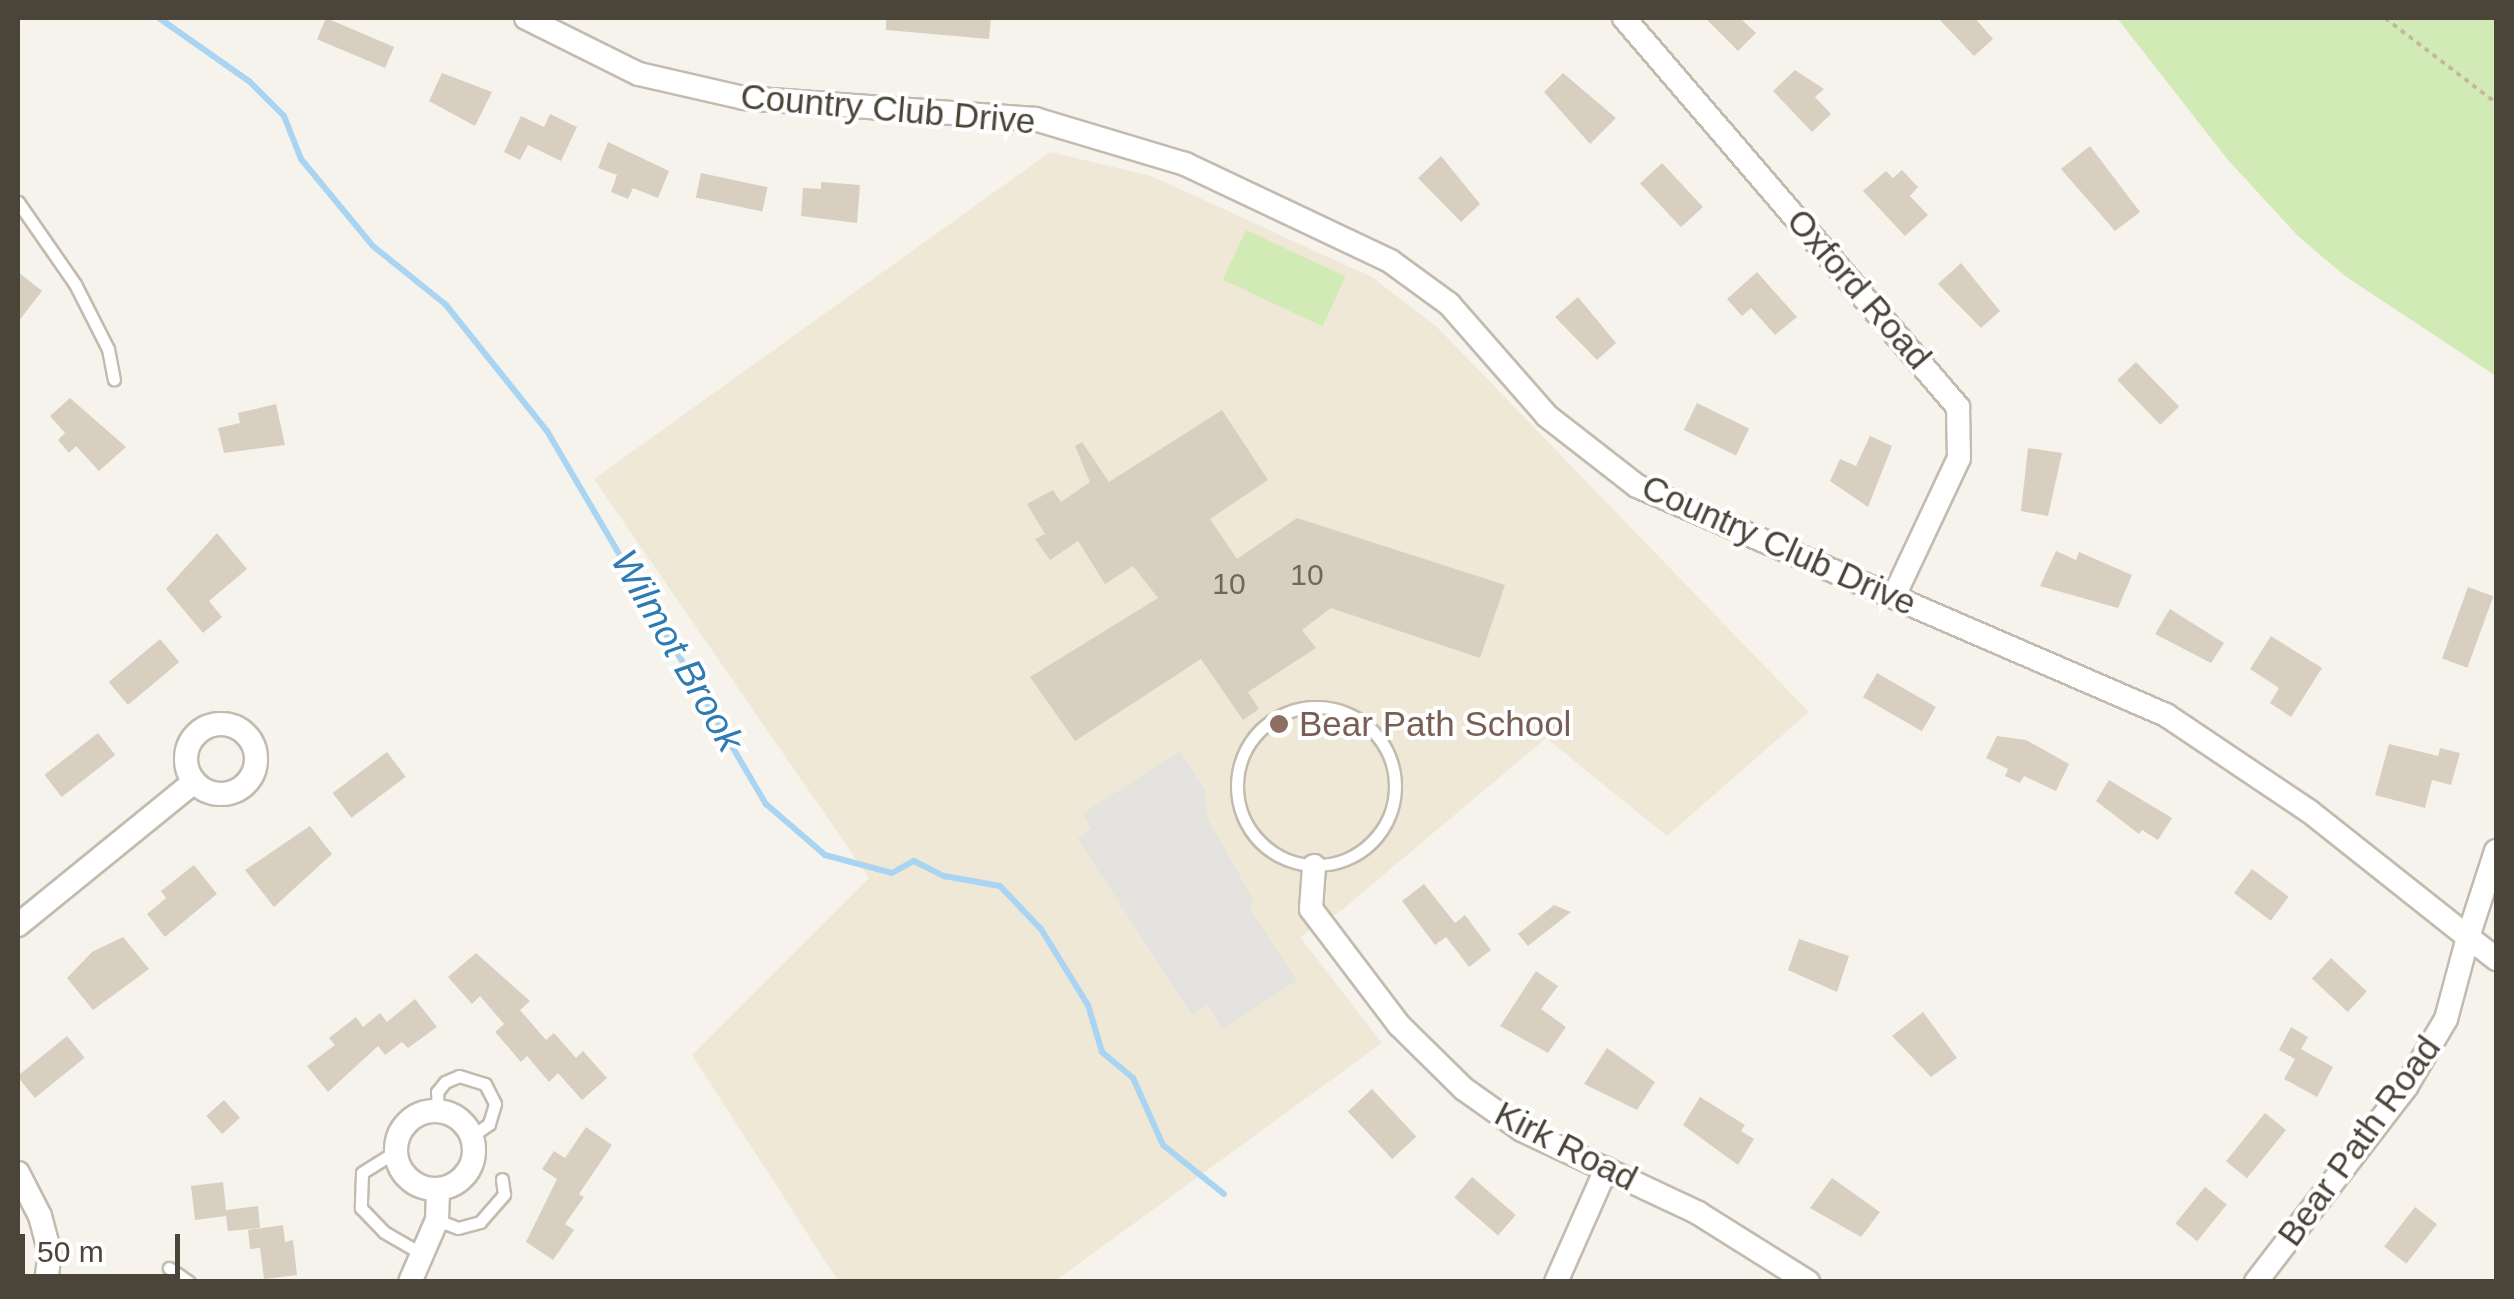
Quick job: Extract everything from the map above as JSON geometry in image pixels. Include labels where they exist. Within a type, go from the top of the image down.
[{"type":"street","name":"Country Club Drive","points":[[526,18],[639,74],[744,98],[1035,119],[1185,164],[1390,261],[1449,304],[1547,416],[1636,486],[2166,715],[2310,812],[2468,937]]},
{"type":"street","name":"Oxford Road","points":[[1624,18],[1958,407],[1959,458],[1894,596]]},
{"type":"street","points":[[18,925],[194,782]]},
{"type":"street","name":"Bear Path Road","points":[[2256,1282],[2406,1088],[2446,1018],[2496,851]]},
{"type":"street","name":"Kirk Road","points":[[1314,866],[1311,909],[1418,1046],[1494,1111],[1698,1213],[1808,1282]]},
{"type":"street","points":[[2468,937],[2496,959]]},
{"type":"street","points":[[438,1111],[459,1118],[472,1136],[469,1172],[438,1190],[404,1176],[395,1152],[403,1127],[438,1111]]},
{"type":"street","points":[[1556,1282],[1606,1169]]},
{"type":"street","points":[[18,1173],[40,1216],[50,1254],[46,1282]]},
{"type":"street","points":[[410,1282],[438,1220],[438,1190]]},
{"type":"lane","points":[[18,202],[75,284],[108,349],[114,379]]},
{"type":"lane","points":[[1319,706],[1370,726],[1395,774],[1384,828],[1366,848],[1314,866],[1279,855],[1251,831],[1237,784],[1248,748],[1272,720],[1319,706]]},
{"type":"lane","points":[[438,1111],[437,1092],[445,1082],[459,1076],[485,1084],[496,1104],[489,1124],[472,1136]]},
{"type":"lane","points":[[395,1152],[362,1172],[361,1208],[384,1232],[422,1254]]},
{"type":"lane","points":[[438,1220],[458,1228],[480,1222],[504,1194],[502,1179]]},
{"type":"lane","points":[[169,1268],[189,1282]]},
{"type":"path","points":[[2385,18],[2496,103]]},
{"type":"shaded area","name":"Bear Path School","points":[[1050,152],[1151,176],[1372,277],[1437,327],[1809,712],[1667,836],[1546,738],[1343,909],[1300,937],[1382,1043],[1055,1281],[838,1281],[692,1055],[869,878],[594,479]]},
{"type":"shaded area","points":[[1180,751],[1205,790],[1207,817],[1253,899],[1250,909],[1297,980],[1223,1029],[1208,1005],[1192,1015],[1077,838],[1091,829],[1082,814]]},
{"type":"green space","points":[[2117,18],[2496,18],[2496,376],[2345,276],[2298,236],[2228,160]]},
{"type":"green space","points":[[1246,230],[1346,276],[1322,326],[1223,280]]},
{"type":"building","points":[[326,18],[394,47],[385,68],[317,39]]},
{"type":"building","points":[[886,18],[991,18],[989,39],[886,30]]},
{"type":"building","points":[[1705,18],[1740,18],[1756,33],[1738,51]]},
{"type":"building","points":[[1938,18],[1975,18],[1993,39],[1974,56]]},
{"type":"building","points":[[1795,70],[1824,89],[1815,97],[1831,114],[1812,132],[1773,91]]},
{"type":"building","points":[[442,73],[492,92],[475,126],[429,101]]},
{"type":"building","points":[[1563,73],[1616,118],[1590,144],[1544,92]]},
{"type":"building","points":[[550,114],[577,127],[561,161],[528,145],[520,160],[504,152],[521,116],[544,127]]},
{"type":"building","points":[[608,142],[669,171],[658,198],[633,188],[628,199],[611,192],[617,175],[598,168]]},
{"type":"building","points":[[2090,146],[2140,212],[2115,231],[2061,169]]},
{"type":"building","points":[[1441,156],[1480,204],[1461,222],[1418,178]]},
{"type":"building","points":[[1662,163],[1703,207],[1681,227],[1640,183]]},
{"type":"building","points":[[1902,170],[1918,187],[1910,196],[1928,215],[1905,236],[1863,191],[1886,171],[1893,178]]},
{"type":"building","points":[[701,173],[768,187],[762,212],[696,197]]},
{"type":"building","points":[[821,182],[860,185],[857,223],[801,216],[803,188],[821,189]]},
{"type":"building","points":[[1961,263],[2000,311],[1981,328],[1938,284]]},
{"type":"building","points":[[18,272],[42,291],[18,322]]},
{"type":"building","points":[[1757,272],[1797,317],[1775,335],[1751,308],[1742,316],[1727,299]]},
{"type":"building","points":[[1578,297],[1616,343],[1597,360],[1555,317]]},
{"type":"building","points":[[2136,362],[2179,407],[2160,425],[2117,380]]},
{"type":"building","points":[[70,398],[126,447],[99,471],[76,446],[69,453],[58,440],[65,433],[50,416]]},
{"type":"building","points":[[1697,403],[1749,428],[1736,455],[1684,430]]},
{"type":"building","points":[[276,404],[285,445],[224,453],[218,428],[240,423],[238,413]]},
{"type":"building","name":"Bear Path School","points":[[1222,410],[1268,480],[1210,519],[1237,559],[1297,518],[1505,585],[1480,658],[1331,608],[1302,630],[1316,648],[1248,692],[1259,709],[1243,720],[1201,659],[1075,741],[1030,677],[1158,598],[1133,566],[1105,584],[1078,541],[1050,560],[1035,539],[1045,534],[1027,504],[1053,490],[1061,502],[1090,482],[1075,446],[1082,442],[1109,482]]},
{"type":"building","points":[[1870,436],[1892,446],[1868,507],[1830,481],[1840,459],[1856,466]]},
{"type":"building","points":[[2028,448],[2062,453],[2048,516],[2021,511]]},
{"type":"building","points":[[217,533],[247,569],[209,601],[222,617],[203,633],[166,589]]},
{"type":"building","points":[[2056,551],[2076,560],[2079,552],[2132,575],[2118,608],[2040,586]]},
{"type":"building","points":[[2468,587],[2493,596],[2467,668],[2442,658]]},
{"type":"building","points":[[2170,609],[2224,643],[2211,663],[2155,634]]},
{"type":"building","points":[[2271,636],[2322,668],[2291,717],[2270,703],[2279,688],[2250,669]]},
{"type":"building","points":[[160,639],[179,662],[128,705],[109,682]]},
{"type":"building","points":[[1877,673],[1936,707],[1922,731],[1863,697]]},
{"type":"building","points":[[98,733],[115,755],[62,797],[44,775]]},
{"type":"building","points":[[1997,736],[2026,740],[2069,764],[2056,791],[2024,776],[2020,783],[2005,776],[2008,769],[1986,758]]},
{"type":"building","points":[[2389,744],[2438,756],[2440,748],[2460,753],[2451,785],[2432,780],[2425,808],[2375,795]]},
{"type":"building","points":[[387,752],[406,777],[351,818],[333,793]]},
{"type":"building","points":[[2109,780],[2172,818],[2158,840],[2142,830],[2139,834],[2096,801]]},
{"type":"building","points":[[310,826],[332,854],[274,907],[245,870]]},
{"type":"building","points":[[194,865],[217,894],[165,937],[147,914],[166,898],[161,891]]},
{"type":"building","points":[[2252,869],[2289,897],[2271,921],[2234,893]]},
{"type":"building","points":[[1424,884],[1455,923],[1465,915],[1491,950],[1469,967],[1446,937],[1435,945],[1402,901]]},
{"type":"building","points":[[1554,905],[1571,912],[1528,946],[1518,934]]},
{"type":"building","points":[[123,937],[149,969],[93,1010],[67,978],[92,952]]},
{"type":"building","points":[[1799,939],[1849,956],[1837,992],[1788,970]]},
{"type":"building","points":[[476,953],[530,1001],[520,1010],[546,1040],[554,1033],[576,1058],[583,1051],[607,1078],[582,1100],[558,1073],[549,1082],[527,1056],[521,1062],[495,1032],[504,1024],[480,996],[472,1004],[448,977]]},
{"type":"building","points":[[2331,958],[2367,991],[2348,1012],[2312,978]]},
{"type":"building","points":[[1536,971],[1558,986],[1541,1009],[1566,1027],[1548,1053],[1500,1026]]},
{"type":"building","points":[[415,999],[437,1027],[408,1048],[402,1042],[385,1055],[378,1046],[328,1092],[307,1066],[335,1045],[329,1038],[356,1017],[363,1027],[380,1013],[387,1022]]},
{"type":"building","points":[[1923,1012],[1957,1058],[1931,1077],[1892,1036]]},
{"type":"building","points":[[2291,1027],[2308,1037],[2301,1049],[2333,1067],[2317,1097],[2284,1079],[2295,1059],[2279,1050]]},
{"type":"building","points":[[67,1036],[85,1058],[35,1098],[18,1076]]},
{"type":"building","points":[[1607,1048],[1655,1082],[1637,1110],[1584,1084]]},
{"type":"building","points":[[1372,1089],[1416,1137],[1392,1159],[1348,1112]]},
{"type":"building","points":[[1700,1097],[1745,1125],[1741,1131],[1754,1139],[1738,1165],[1683,1125]]},
{"type":"building","points":[[224,1100],[240,1118],[222,1134],[206,1116]]},
{"type":"building","points":[[2265,1113],[2286,1130],[2247,1178],[2226,1161]]},
{"type":"building","points":[[586,1127],[612,1145],[579,1194],[584,1197],[565,1224],[574,1230],[553,1260],[526,1242],[557,1179],[542,1169],[554,1151],[565,1158]]},
{"type":"building","points":[[1472,1177],[1516,1215],[1498,1235],[1454,1197]]},
{"type":"building","points":[[1832,1178],[1880,1212],[1861,1237],[1810,1208]]},
{"type":"building","points":[[223,1182],[226,1210],[258,1206],[260,1228],[228,1231],[226,1216],[195,1220],[191,1186]]},
{"type":"building","points":[[2205,1187],[2227,1205],[2197,1241],[2175,1224]]},
{"type":"building","points":[[2415,1207],[2437,1224],[2406,1264],[2384,1246]]},
{"type":"building","points":[[283,1225],[285,1242],[293,1240],[297,1275],[264,1279],[260,1248],[250,1249],[248,1230]]},
{"type":"waterway","name":"Wilmot Brook","points":[[159,18],[250,82],[284,116],[301,159],[373,246],[446,305],[547,431],[766,804],[825,855],[892,873],[914,861],[944,876],[1000,886],[1041,929],[1088,1005],[1102,1052],[1133,1078],[1163,1145],[1224,1194]]},
{"type":"place","name":"Bear Path School","points":[[1279,724]]}]
